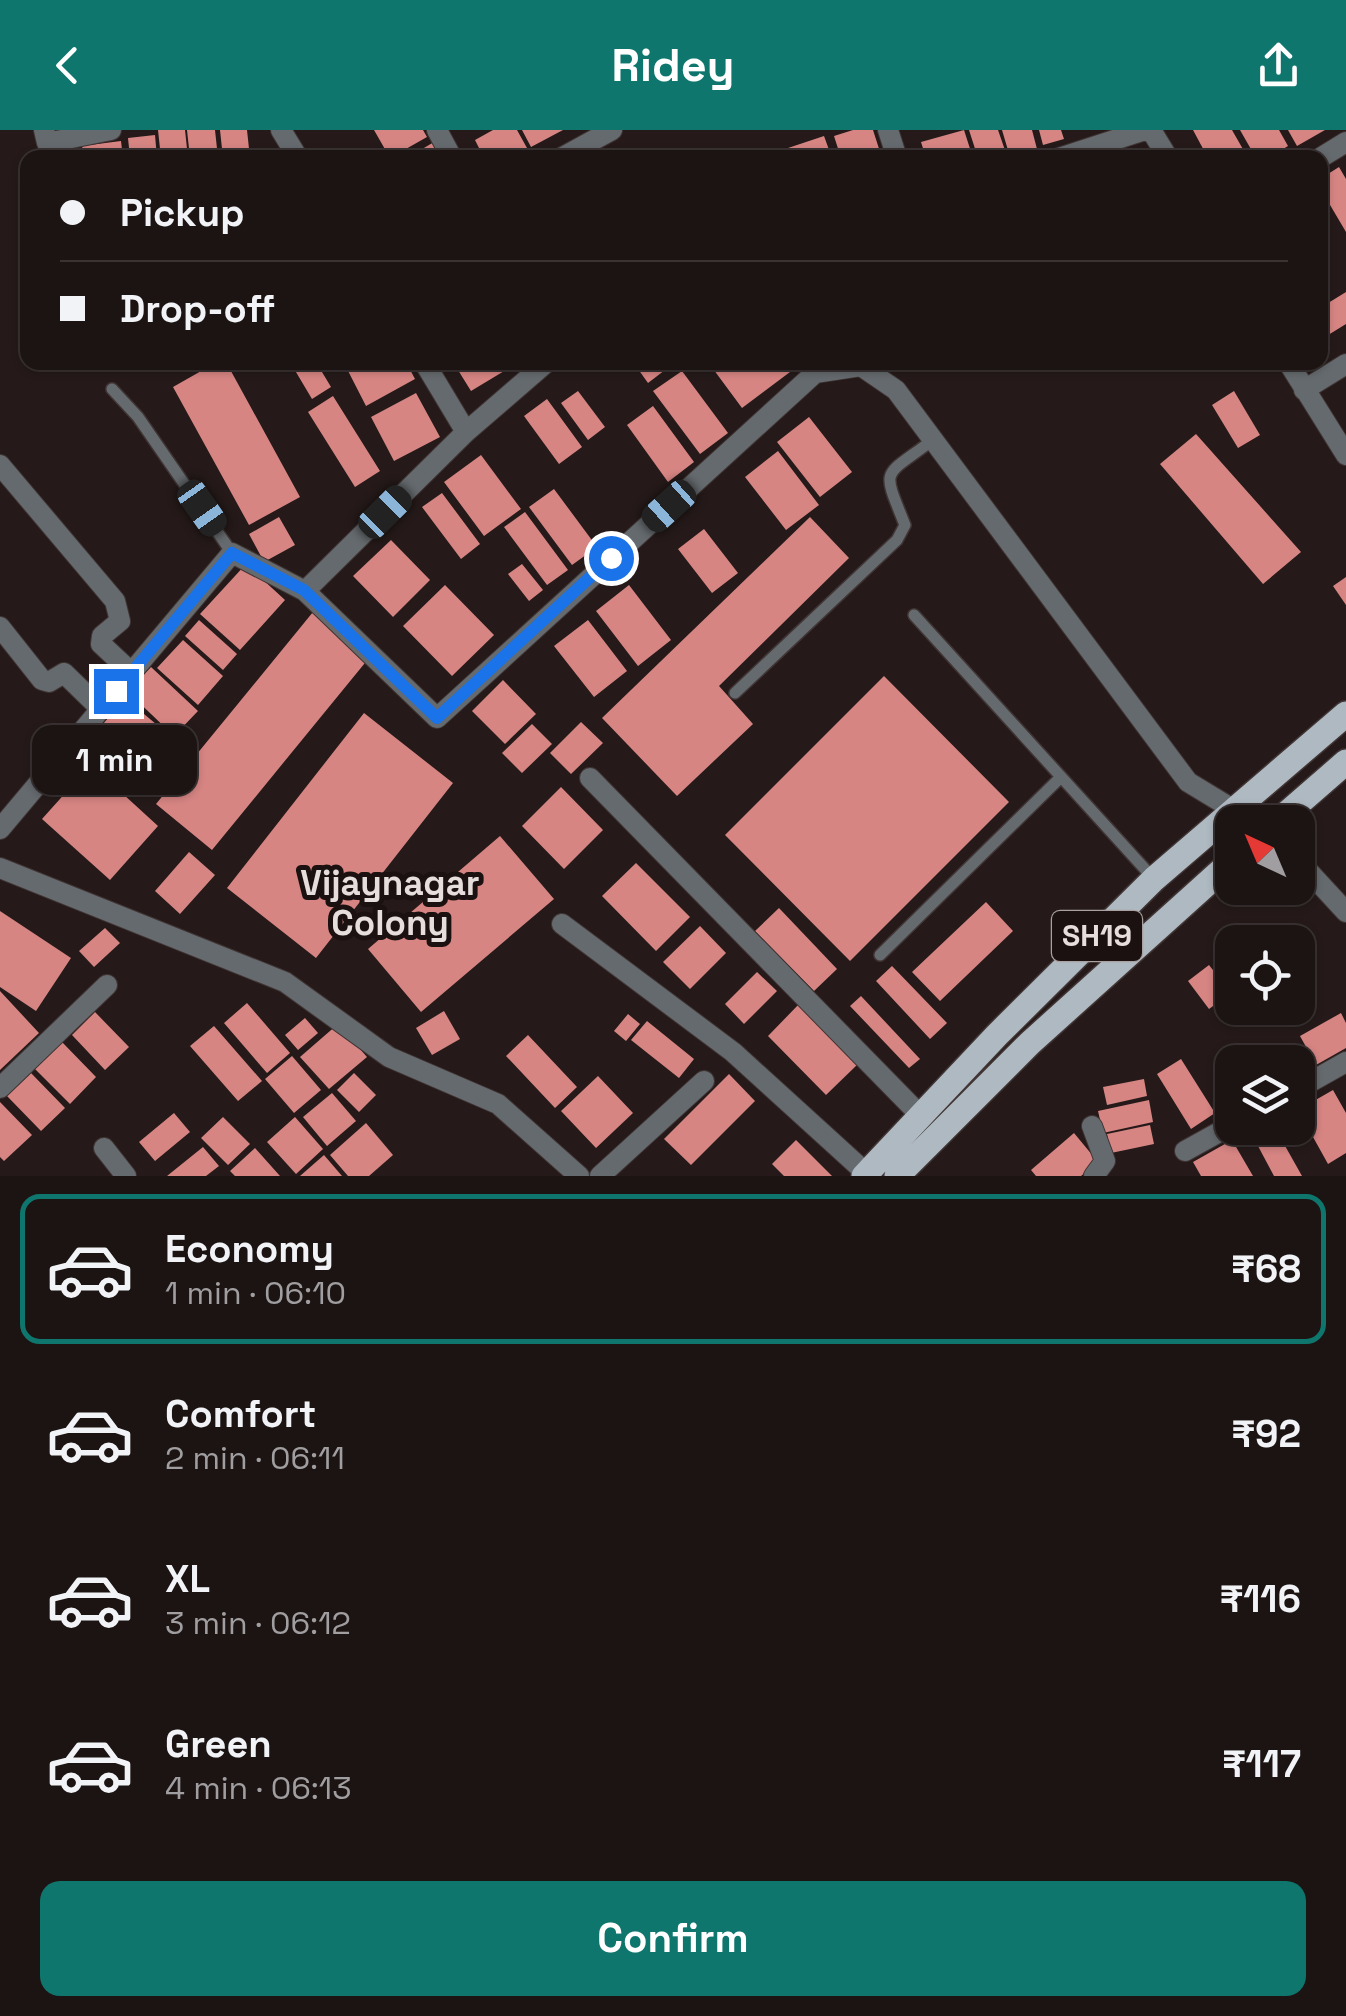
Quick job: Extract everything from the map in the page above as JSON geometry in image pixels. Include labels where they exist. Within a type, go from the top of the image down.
[{"type":"main road","name":"SH19","points":[[1256,805],[1346,714]]},
{"type":"main road","points":[[1297,805],[1346,762]]},
{"type":"main road","name":"SH19","points":[[865,1174],[996,1035],[1154,880],[1215,837]]},
{"type":"main road","name":"SH19","points":[[898,1176],[1030,1043],[1215,876]]},
{"type":"street","points":[[46,144],[110,130]]},
{"type":"street","points":[[591,143],[612,130]]},
{"type":"street","points":[[1084,150],[1148,130]]},
{"type":"street","points":[[1304,390],[1346,364]]},
{"type":"street","points":[[429,370],[466,432]]},
{"type":"street","points":[[304,590],[466,432],[538,370]]},
{"type":"street","points":[[0,829],[232,553],[304,590],[437,718],[809,370]]},
{"type":"street","points":[[867,370],[896,390],[1188,782],[1227,805]]},
{"type":"street","points":[[1293,370],[1346,455]]},
{"type":"street","points":[[0,466],[114,600],[120,620],[102,636],[100,644],[132,673]]},
{"type":"street","points":[[0,627],[42,680],[49,682],[64,673],[101,709]]},
{"type":"street","points":[[590,778],[922,1117]]},
{"type":"street","points":[[0,868],[285,982],[389,1058],[498,1104],[579,1176]]},
{"type":"street","points":[[1315,878],[1346,912]]},
{"type":"street","points":[[562,924],[733,1052],[865,1174]]},
{"type":"street","points":[[0,1088],[107,986]]},
{"type":"street","points":[[1315,1079],[1346,1062]]},
{"type":"street","points":[[600,1176],[704,1080]]},
{"type":"street","points":[[1092,1126],[1104,1162],[1094,1176]]},
{"type":"street","points":[[1185,1151],[1215,1134]]},
{"type":"street","points":[[104,1148],[126,1176]]},
{"type":"lane","points":[[112,389],[138,417],[232,553]]},
{"type":"lane","points":[[735,693],[897,540],[905,525],[886,485],[889,474],[934,439]]},
{"type":"lane","points":[[914,615],[1154,880]]},
{"type":"lane","points":[[880,955],[1061,777]]},
{"type":"building","points":[[158,130],[185,130],[187,150],[160,150]]},
{"type":"building","points":[[187,130],[215,130],[217,150],[189,150]]},
{"type":"building","points":[[220,130],[247,130],[249,150],[222,150]]},
{"type":"building","points":[[374,130],[423,130],[427,137],[404,150],[385,150]]},
{"type":"building","points":[[493,130],[517,130],[527,148],[480,150],[475,140]]},
{"type":"building","points":[[522,130],[563,130],[531,147]]},
{"type":"building","points":[[853,130],[873,130],[879,150],[838,150],[834,136]]},
{"type":"building","points":[[964,130],[970,150],[924,150],[921,142]]},
{"type":"building","points":[[969,130],[998,130],[1005,150],[975,150]]},
{"type":"building","points":[[1002,130],[1032,130],[1037,149],[1008,150]]},
{"type":"building","points":[[1039,130],[1061,130],[1064,139],[1043,145]]},
{"type":"building","points":[[1193,130],[1232,130],[1243,150],[1204,150]]},
{"type":"building","points":[[1240,130],[1279,130],[1288,146],[1282,150],[1251,150]]},
{"type":"building","points":[[1288,130],[1325,130],[1297,146]]},
{"type":"building","points":[[155,135],[156,150],[129,150],[128,138]]},
{"type":"building","points":[[824,136],[829,150],[782,150]]},
{"type":"building","points":[[121,141],[122,150],[83,150],[82,146]]},
{"type":"building","points":[[434,142],[438,150],[420,150]]},
{"type":"building","points":[[1339,167],[1346,179],[1346,232],[1328,202],[1328,174]]},
{"type":"building","points":[[1346,292],[1346,324],[1328,335],[1328,303]]},
{"type":"building","points":[[203,370],[230,370],[300,497],[249,525],[173,387]]},
{"type":"building","points":[[295,370],[321,370],[331,387],[312,399]]},
{"type":"building","points":[[348,370],[410,370],[415,379],[366,406]]},
{"type":"building","points":[[458,370],[506,370],[471,391]]},
{"type":"building","points":[[639,370],[665,370],[648,383]]},
{"type":"building","points":[[714,370],[790,372],[742,408]]},
{"type":"building","points":[[682,371],[728,433],[700,454],[653,391]]},
{"type":"building","points":[[578,391],[605,427],[588,440],[561,403]]},
{"type":"building","points":[[1234,391],[1260,435],[1238,448],[1212,405]]},
{"type":"building","points":[[416,393],[440,437],[394,461],[371,417]]},
{"type":"building","points":[[333,396],[380,471],[355,487],[308,412]]},
{"type":"building","points":[[547,399],[582,447],[559,464],[524,416]]},
{"type":"building","points":[[653,406],[694,462],[668,482],[627,425]]},
{"type":"building","points":[[809,417],[852,472],[820,497],[777,442]]},
{"type":"building","points":[[1196,434],[1301,552],[1263,584],[1160,464]]},
{"type":"building","points":[[778,451],[819,505],[786,530],[745,477]]},
{"type":"building","points":[[481,455],[521,509],[484,536],[444,482]]},
{"type":"building","points":[[554,489],[597,547],[572,565],[529,507]]},
{"type":"building","points":[[442,493],[480,544],[461,559],[422,507]]},
{"type":"building","points":[[525,512],[568,570],[547,585],[504,527]]},
{"type":"building","points":[[279,517],[295,545],[264,562],[249,534]]},
{"type":"building","points":[[810,517],[849,558],[719,686],[753,724],[677,796],[602,718]]},
{"type":"building","points":[[704,529],[738,573],[712,593],[678,549]]},
{"type":"building","points":[[391,540],[430,580],[393,617],[353,576]]},
{"type":"building","points":[[246,564],[285,600],[240,650],[200,614]]},
{"type":"building","points":[[522,564],[543,590],[529,601],[508,574]]},
{"type":"building","points":[[1346,577],[1346,605],[1333,586]]},
{"type":"building","points":[[445,585],[494,635],[452,676],[403,626]]},
{"type":"building","points":[[629,585],[671,640],[638,666],[596,611]]},
{"type":"building","points":[[313,612],[369,658],[212,850],[156,804]]},
{"type":"building","points":[[199,620],[237,654],[223,670],[185,636]]},
{"type":"building","points":[[588,620],[627,671],[594,697],[554,646]]},
{"type":"building","points":[[183,640],[223,676],[198,705],[157,668]]},
{"type":"building","points":[[151,667],[198,711],[174,736],[128,692]]},
{"type":"building","points":[[884,676],[1009,802],[850,961],[725,835]]},
{"type":"building","points":[[503,680],[536,714],[505,744],[472,711]]},
{"type":"building","points":[[125,698],[169,735],[125,787],[81,750]]},
{"type":"building","points":[[364,713],[453,783],[316,958],[227,888]]},
{"type":"building","points":[[581,722],[603,743],[571,774],[550,753]]},
{"type":"building","points":[[532,724],[552,744],[522,773],[502,753]]},
{"type":"building","points":[[99,772],[158,826],[110,880],[42,819],[68,790],[77,797]]},
{"type":"building","points":[[561,787],[603,830],[564,869],[522,826]]},
{"type":"building","points":[[500,836],[554,899],[421,1012],[368,949]]},
{"type":"building","points":[[189,852],[215,875],[180,914],[155,891]]},
{"type":"building","points":[[636,863],[690,917],[656,951],[602,896]]},
{"type":"building","points":[[986,902],[1013,931],[940,1001],[912,972]]},
{"type":"building","points":[[779,908],[837,969],[814,991],[755,931]]},
{"type":"building","points":[[0,911],[71,958],[36,1011],[0,987]]},
{"type":"building","points":[[700,926],[726,953],[690,989],[663,962]]},
{"type":"building","points":[[105,928],[120,943],[94,967],[79,951]]},
{"type":"building","points":[[1209,965],[1215,973],[1215,1005],[1209,1009],[1188,981]]},
{"type":"building","points":[[892,966],[947,1023],[930,1039],[876,981]]},
{"type":"building","points":[[757,972],[777,991],[744,1024],[725,1004]]},
{"type":"building","points":[[0,991],[39,1033],[0,1070]]},
{"type":"building","points":[[861,996],[920,1059],[909,1068],[850,1006]]},
{"type":"building","points":[[247,1003],[290,1053],[267,1073],[224,1023]]},
{"type":"building","points":[[800,1003],[859,1063],[826,1095],[768,1036]]},
{"type":"building","points":[[444,1011],[460,1039],[432,1055],[416,1028]]},
{"type":"building","points":[[95,1012],[129,1047],[105,1070],[72,1035]]},
{"type":"building","points":[[1341,1013],[1346,1023],[1346,1048],[1316,1065],[1315,1045],[1305,1045],[1300,1036]]},
{"type":"building","points":[[628,1014],[640,1024],[626,1041],[614,1031]]},
{"type":"building","points":[[305,1018],[318,1033],[298,1050],[285,1035]]},
{"type":"building","points":[[647,1021],[694,1059],[679,1078],[631,1040]]},
{"type":"building","points":[[338,1024],[367,1057],[329,1089],[300,1057]]},
{"type":"building","points":[[214,1026],[262,1081],[238,1101],[190,1046]]},
{"type":"building","points":[[528,1035],[577,1087],[555,1108],[506,1056]]},
{"type":"building","points":[[62,1042],[96,1077],[70,1104],[35,1069]]},
{"type":"building","points":[[292,1056],[321,1090],[294,1113],[265,1079]]},
{"type":"building","points":[[1181,1059],[1215,1113],[1191,1129],[1157,1074]]},
{"type":"building","points":[[31,1073],[65,1108],[41,1131],[7,1096]]},
{"type":"building","points":[[354,1073],[376,1095],[359,1112],[337,1090]]},
{"type":"building","points":[[729,1074],[755,1101],[691,1165],[664,1139]]},
{"type":"building","points":[[598,1076],[633,1113],[596,1148],[561,1111]]},
{"type":"building","points":[[1144,1079],[1147,1096],[1107,1105],[1103,1087]]},
{"type":"building","points":[[1333,1090],[1346,1113],[1346,1153],[1328,1164],[1315,1141],[1315,1100]]},
{"type":"building","points":[[332,1093],[356,1121],[327,1146],[303,1117]]},
{"type":"building","points":[[1149,1100],[1153,1122],[1103,1133],[1098,1111]]},
{"type":"building","points":[[0,1102],[32,1135],[4,1161],[0,1157]]},
{"type":"building","points":[[174,1113],[190,1132],[155,1161],[139,1142]]},
{"type":"building","points":[[223,1117],[250,1144],[228,1165],[201,1138]]},
{"type":"building","points":[[295,1117],[323,1149],[296,1174],[267,1142]]},
{"type":"building","points":[[366,1123],[393,1155],[369,1176],[348,1176],[330,1155]]},
{"type":"building","points":[[1150,1125],[1154,1144],[1111,1153],[1107,1134]]},
{"type":"building","points":[[1074,1133],[1098,1162],[1081,1176],[1036,1176],[1031,1170]]},
{"type":"building","points":[[796,1140],[832,1176],[784,1176],[772,1164]]},
{"type":"building","points":[[1223,1145],[1235,1145],[1253,1176],[1201,1176],[1193,1162]]},
{"type":"building","points":[[1257,1145],[1285,1145],[1302,1176],[1274,1176]]},
{"type":"building","points":[[203,1147],[219,1166],[206,1176],[167,1176]]},
{"type":"building","points":[[255,1148],[280,1176],[235,1176],[230,1171]]},
{"type":"building","points":[[324,1155],[342,1176],[300,1176]]},
{"type":"district","name":"Vijaynagar Colony","points":[[390,903]]},
{"type":"route","points":[[116,691],[232,553],[304,590],[437,718],[611,558]]}]
